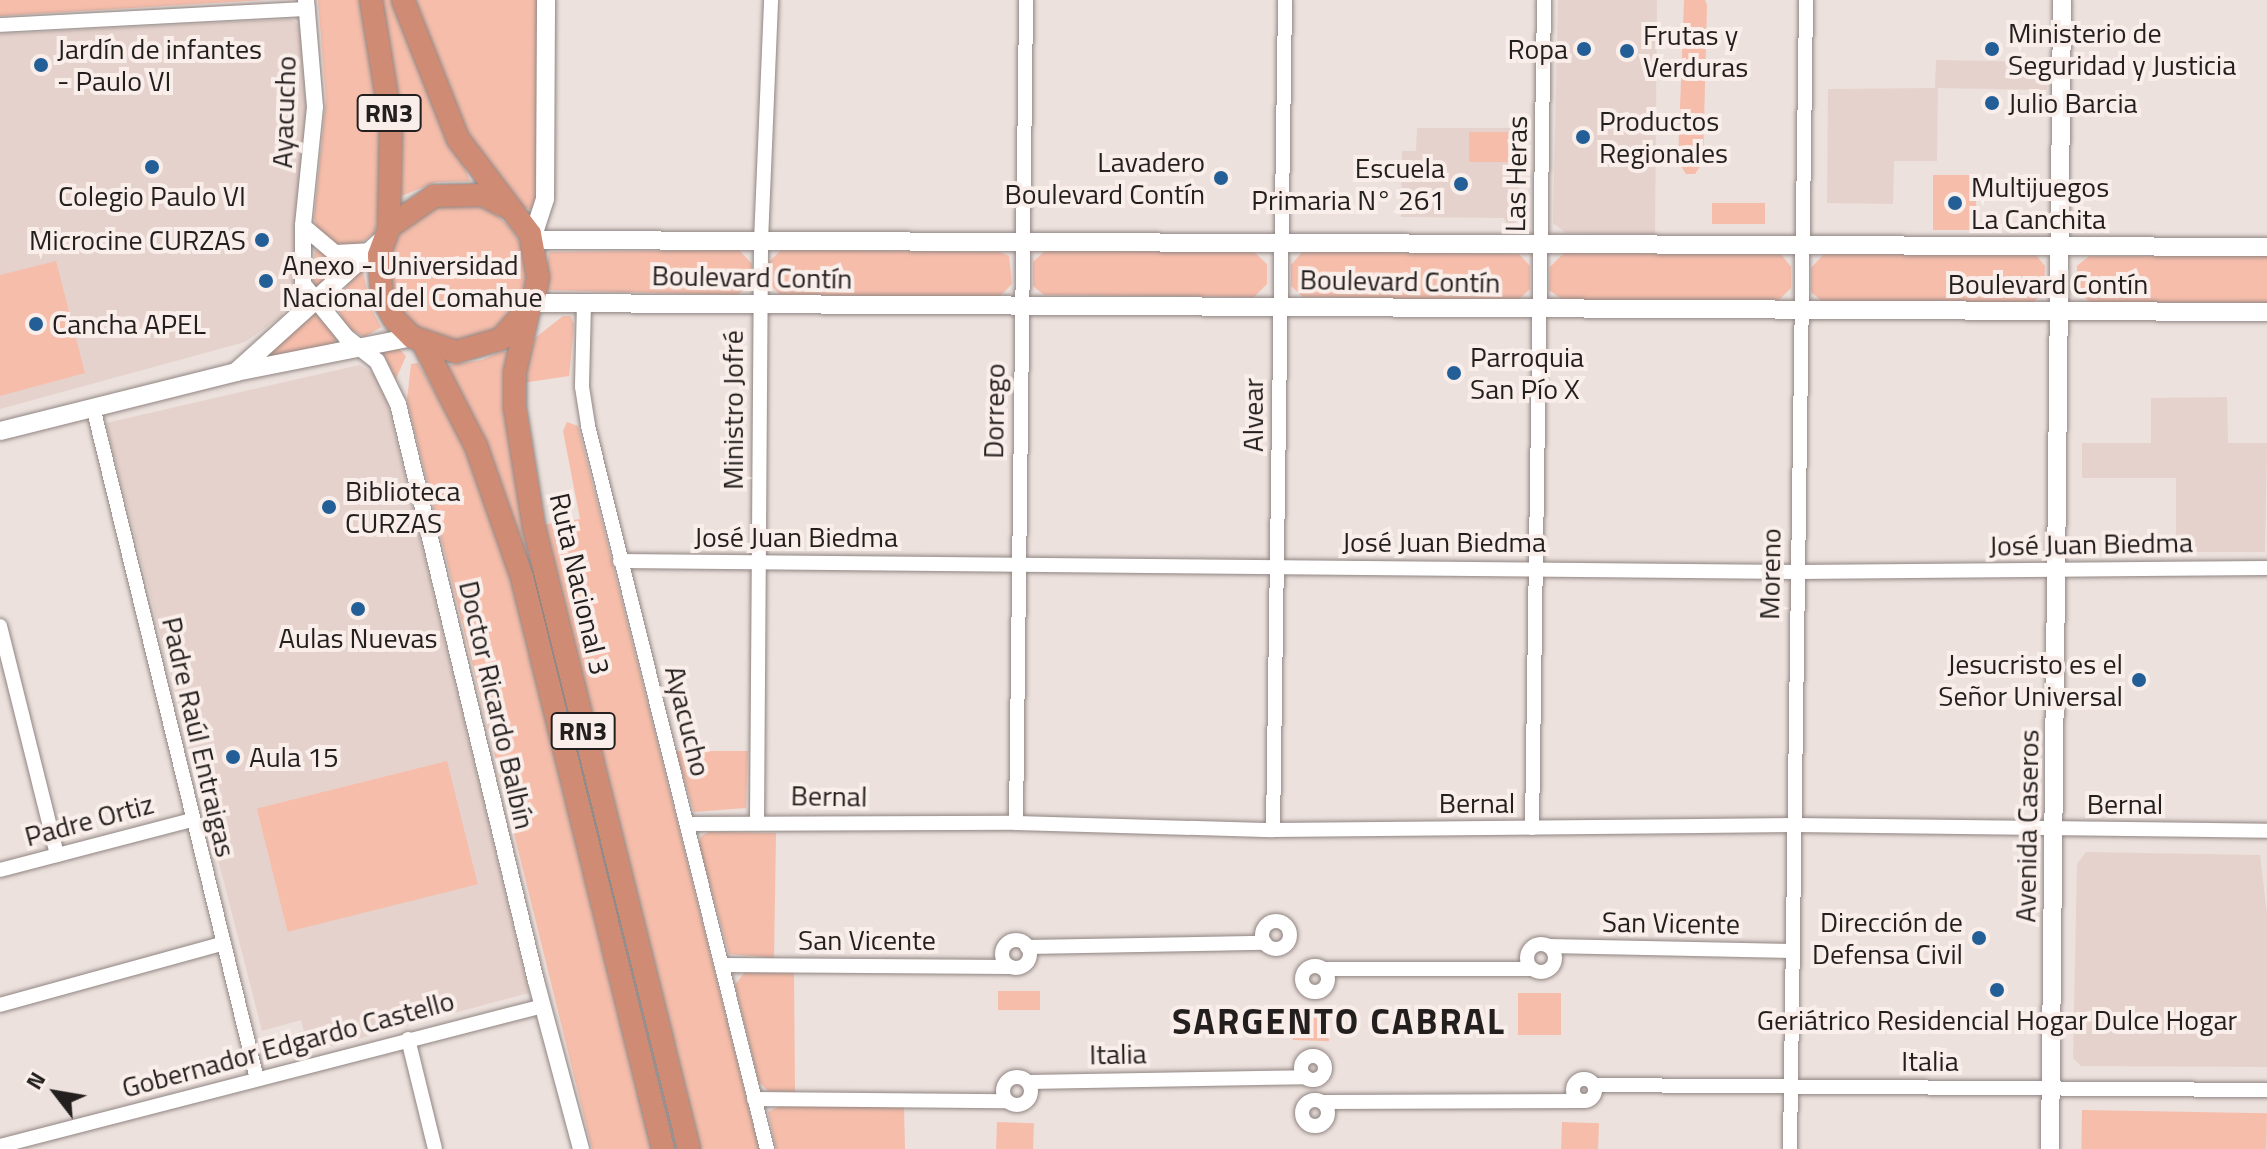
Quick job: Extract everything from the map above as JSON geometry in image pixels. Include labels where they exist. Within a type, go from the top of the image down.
[{"type":"highway","name":"Ruta Nacional 3","points":[[371,0],[391,122],[380,239],[382,297],[394,319],[418,340],[476,446],[522,577],[663,1149]]},
{"type":"highway","name":"RN3","points":[[403,0],[446,115],[505,206],[533,239],[538,277],[531,306]]},
{"type":"highway","points":[[380,239],[434,196],[483,195],[505,206]]},
{"type":"highway","name":"Ruta Nacional 3","points":[[531,306],[515,372],[515,408],[534,527],[689,1149]]},
{"type":"highway","points":[[418,340],[456,352],[480,349],[501,339],[531,306]]},
{"type":"main road","points":[[533,239],[545,199],[546,0]]},
{"type":"main road","name":"Avenida Caseros","points":[[2050,1149],[2059,572],[2062,0]]},
{"type":"main road","points":[[236,372],[380,239]]},
{"type":"main road","name":"Boulevard Contín","points":[[533,239],[2267,247]]},
{"type":"main road","name":"Boulevard Contín","points":[[531,306],[584,303],[1021,308],[1279,306],[1540,311],[2267,312]]},
{"type":"main road","points":[[0,431],[358,345],[418,340]]},
{"type":"street","name":"Ministro Jofré","points":[[757,821],[761,241],[771,0]]},
{"type":"street","name":"Dorrego","points":[[1016,823],[1026,0]]},
{"type":"street","name":"Alvear","points":[[1273,830],[1285,0]]},
{"type":"street","name":"Las Heras","points":[[1532,828],[1544,0]]},
{"type":"street","name":"Moreno","points":[[1790,1149],[1806,0]]},
{"type":"street","points":[[0,25],[307,5]]},
{"type":"street","name":"Ayacucho","points":[[307,5],[315,107],[303,226],[303,284],[314,301]]},
{"type":"street","points":[[303,226],[335,253],[380,239]]},
{"type":"street","name":"Doctor Ricardo Balbín","points":[[314,301],[385,373],[398,404],[543,1006],[581,1149]]},
{"type":"street","name":"Ayacucho","points":[[584,303],[582,387],[620,561],[767,1149]]},
{"type":"street","name":"Padre Raúl Entraigas","points":[[93,407],[221,944],[257,1079]]},
{"type":"street","name":"José Juan Biedma","points":[[620,561],[1796,572],[2267,568]]},
{"type":"street","points":[[0,626],[57,855]]},
{"type":"street","name":"Padre Ortiz","points":[[0,870],[192,820]]},
{"type":"street","name":"Bernal","points":[[687,824],[757,821],[1016,823],[1273,830],[1794,825],[2267,831]]},
{"type":"street","points":[[1027,947],[1025,964],[1011,967],[1003,960],[1004,947],[1016,941],[1027,947],[1265,943]]},
{"type":"street","points":[[0,1005],[221,944]]},
{"type":"street","points":[[1324,969],[1532,969],[1542,973],[1553,966],[1556,957],[1548,946],[1531,949],[1532,969]]},
{"type":"street","name":"San Vicente","points":[[1548,946],[1792,951]]},
{"type":"street","name":"San Vicente","points":[[722,965],[1011,967]]},
{"type":"street","name":"Gobernador Edgardo Castello","points":[[0,1146],[543,1006]]},
{"type":"street","points":[[408,1039],[435,1149]]},
{"type":"street","name":"Italia","points":[[754,1099],[1006,1101],[1003,1087],[1009,1079],[1028,1082],[1306,1077]]},
{"type":"street","name":"Italia","points":[[1323,1102],[1582,1101],[1574,1095],[1574,1085],[1583,1079],[1594,1085],[2267,1090]]},
{"type":"shaded area","points":[[0,0],[265,0],[0,16]]},
{"type":"shaded area","points":[[318,0],[363,0],[383,124],[380,214],[374,233],[356,247],[340,249],[318,233],[314,218],[326,99]]},
{"type":"shaded area","points":[[381,0],[396,0],[470,181],[436,182],[399,197],[399,121]]},
{"type":"shaded area","points":[[411,0],[541,0],[540,195],[533,210],[521,207],[464,133]]},
{"type":"shaded area","points":[[1558,0],[1657,0],[1655,234],[1566,233],[1553,223]]},
{"type":"shaded area","points":[[1684,0],[1705,0],[1707,5],[1703,162],[1695,174],[1686,174],[1678,162]]},
{"type":"shaded area","name":"Colegio Paulo VI","points":[[292,19],[301,28],[309,107],[295,278],[282,316],[245,342],[0,409],[0,34]]},
{"type":"shaded area","points":[[1936,60],[2048,62],[2047,90],[1938,88],[1937,161],[1894,161],[1893,204],[1827,203],[1828,89],[1935,88]]},
{"type":"shaded area","name":"Escuela Primaria N° 261","points":[[1417,128],[1520,128],[1519,218],[1515,223],[1506,224],[1504,218],[1401,217],[1402,151],[1416,151]]},
{"type":"shaded area","points":[[1469,132],[1516,132],[1516,162],[1469,162]]},
{"type":"shaded area","name":"Multijuegos La Canchita","points":[[1933,175],[1976,175],[1976,230],[1933,230]]},
{"type":"shaded area","points":[[457,203],[483,208],[506,223],[521,246],[526,272],[521,298],[506,321],[483,336],[457,341],[431,336],[408,321],[393,298],[388,272],[393,246],[408,223],[431,208]]},
{"type":"shaded area","points":[[1712,203],[1765,203],[1765,224],[1712,224]]},
{"type":"shaded area","points":[[315,250],[346,260],[317,287],[313,285]]},
{"type":"shaded area","points":[[739,250],[752,264],[751,284],[737,295],[544,290],[549,252]]},
{"type":"shaded area","points":[[781,250],[1000,252],[1009,256],[1012,284],[999,297],[780,295],[769,283],[769,262]]},
{"type":"shaded area","points":[[1045,251],[1254,252],[1267,264],[1267,284],[1254,297],[1044,295],[1033,286],[1033,262]]},
{"type":"shaded area","points":[[1303,251],[1519,254],[1530,266],[1530,289],[1517,301],[1303,297],[1291,286],[1291,265]]},
{"type":"shaded area","points":[[1564,253],[1781,254],[1791,267],[1791,288],[1779,300],[1563,300],[1549,290],[1550,267]]},
{"type":"shaded area","points":[[1824,254],[2035,254],[2045,266],[2044,289],[2034,302],[1824,303],[1811,292],[1811,268]]},
{"type":"shaded area","points":[[2089,256],[2267,256],[2267,303],[2090,302],[2077,291],[2077,266]]},
{"type":"shaded area","name":"Cancha APEL","points":[[56,261],[85,373],[0,396],[0,275]]},
{"type":"shaded area","points":[[362,267],[371,308],[381,327],[365,337],[347,328],[334,302]]},
{"type":"shaded area","points":[[310,314],[317,315],[337,338],[334,344],[254,362]]},
{"type":"shaded area","points":[[563,316],[571,316],[574,325],[569,376],[522,383],[535,338]]},
{"type":"shaded area","points":[[398,348],[406,356],[396,379],[382,351]]},
{"type":"shaded area","points":[[502,351],[509,353],[529,563],[444,366],[482,360]]},
{"type":"shaded area","points":[[418,363],[468,448],[511,569],[655,1149],[592,1149],[407,400],[411,364]]},
{"type":"shaded area","points":[[359,365],[381,377],[529,993],[309,1052],[301,1020],[262,1031],[106,423]]},
{"type":"shaded area","points":[[2227,397],[2228,443],[2267,443],[2265,552],[2176,552],[2176,478],[2082,478],[2082,443],[2151,443],[2151,398]]},
{"type":"shaded area","points":[[567,422],[578,426],[759,1149],[699,1149],[541,525],[580,519],[563,431]]},
{"type":"shaded area","points":[[676,751],[748,751],[746,808],[694,812]]},
{"type":"shaded area","points":[[447,761],[478,884],[288,932],[257,808]]},
{"type":"shaded area","points":[[709,832],[776,833],[774,958],[729,954],[699,845],[701,836]]},
{"type":"shaded area","points":[[2086,852],[2260,855],[2267,914],[2267,1067],[2081,1066],[2073,1058],[2077,864]]},
{"type":"shaded area","points":[[745,972],[794,973],[795,1092],[768,1091],[759,1082],[735,985]]},
{"type":"shaded area","points":[[998,991],[1040,991],[1040,1010],[998,1010]]},
{"type":"shaded area","points":[[1518,993],[1561,993],[1561,1035],[1518,1035]]},
{"type":"shaded area","points":[[1294,1007],[1330,1008],[1329,1041],[1293,1040]]},
{"type":"shaded area","points":[[780,1106],[904,1107],[905,1149],[776,1149],[768,1112]]},
{"type":"shaded area","points":[[2082,1110],[2267,1113],[2266,1149],[2081,1149]]},
{"type":"shaded area","points":[[997,1122],[1034,1123],[1033,1149],[996,1149]]},
{"type":"shaded area","points":[[1562,1122],[1599,1123],[1598,1149],[1561,1149]]},
{"type":"place","name":"Ropa","points":[[1584,49]]},
{"type":"place","name":"Ministerio de Seguridad y Justicia","points":[[1992,49]]},
{"type":"place","name":"Frutas y Verduras","points":[[1627,51]]},
{"type":"place","name":"Jardín de infantes - Paulo VI","points":[[41,65]]},
{"type":"place","name":"Julio Barcia","points":[[1992,103]]},
{"type":"place","name":"Productos Regionales","points":[[1583,137]]},
{"type":"place","name":"Colegio Paulo VI","points":[[152,167]]},
{"type":"place","name":"Lavadero Boulevard Contín","points":[[1221,178]]},
{"type":"place","name":"Escuela Primaria N° 261","points":[[1461,184]]},
{"type":"place","name":"Multijuegos La Canchita","points":[[1955,203]]},
{"type":"place","name":"Microcine CURZAS","points":[[262,240]]},
{"type":"place","name":"Anexo - Universidad Nacional del Comahue","points":[[266,281]]},
{"type":"place","name":"Cancha APEL","points":[[36,324]]},
{"type":"place","name":"Parroquia San Pío X","points":[[1454,373]]},
{"type":"place","name":"Biblioteca CURZAS","points":[[329,507]]},
{"type":"place","name":"Aulas Nuevas","points":[[358,609]]},
{"type":"place","name":"Jesucristo es el Señor Universal","points":[[2139,680]]},
{"type":"place","name":"Aula 15","points":[[233,757]]},
{"type":"place","name":"Dirección de Defensa Civil","points":[[1979,938]]},
{"type":"place","name":"Geriátrico Residencial Hogar Dulce Hogar","points":[[1997,990]]},
{"type":"district","name":"SARGENTO CABRAL","points":[[1339,1021]]}]
